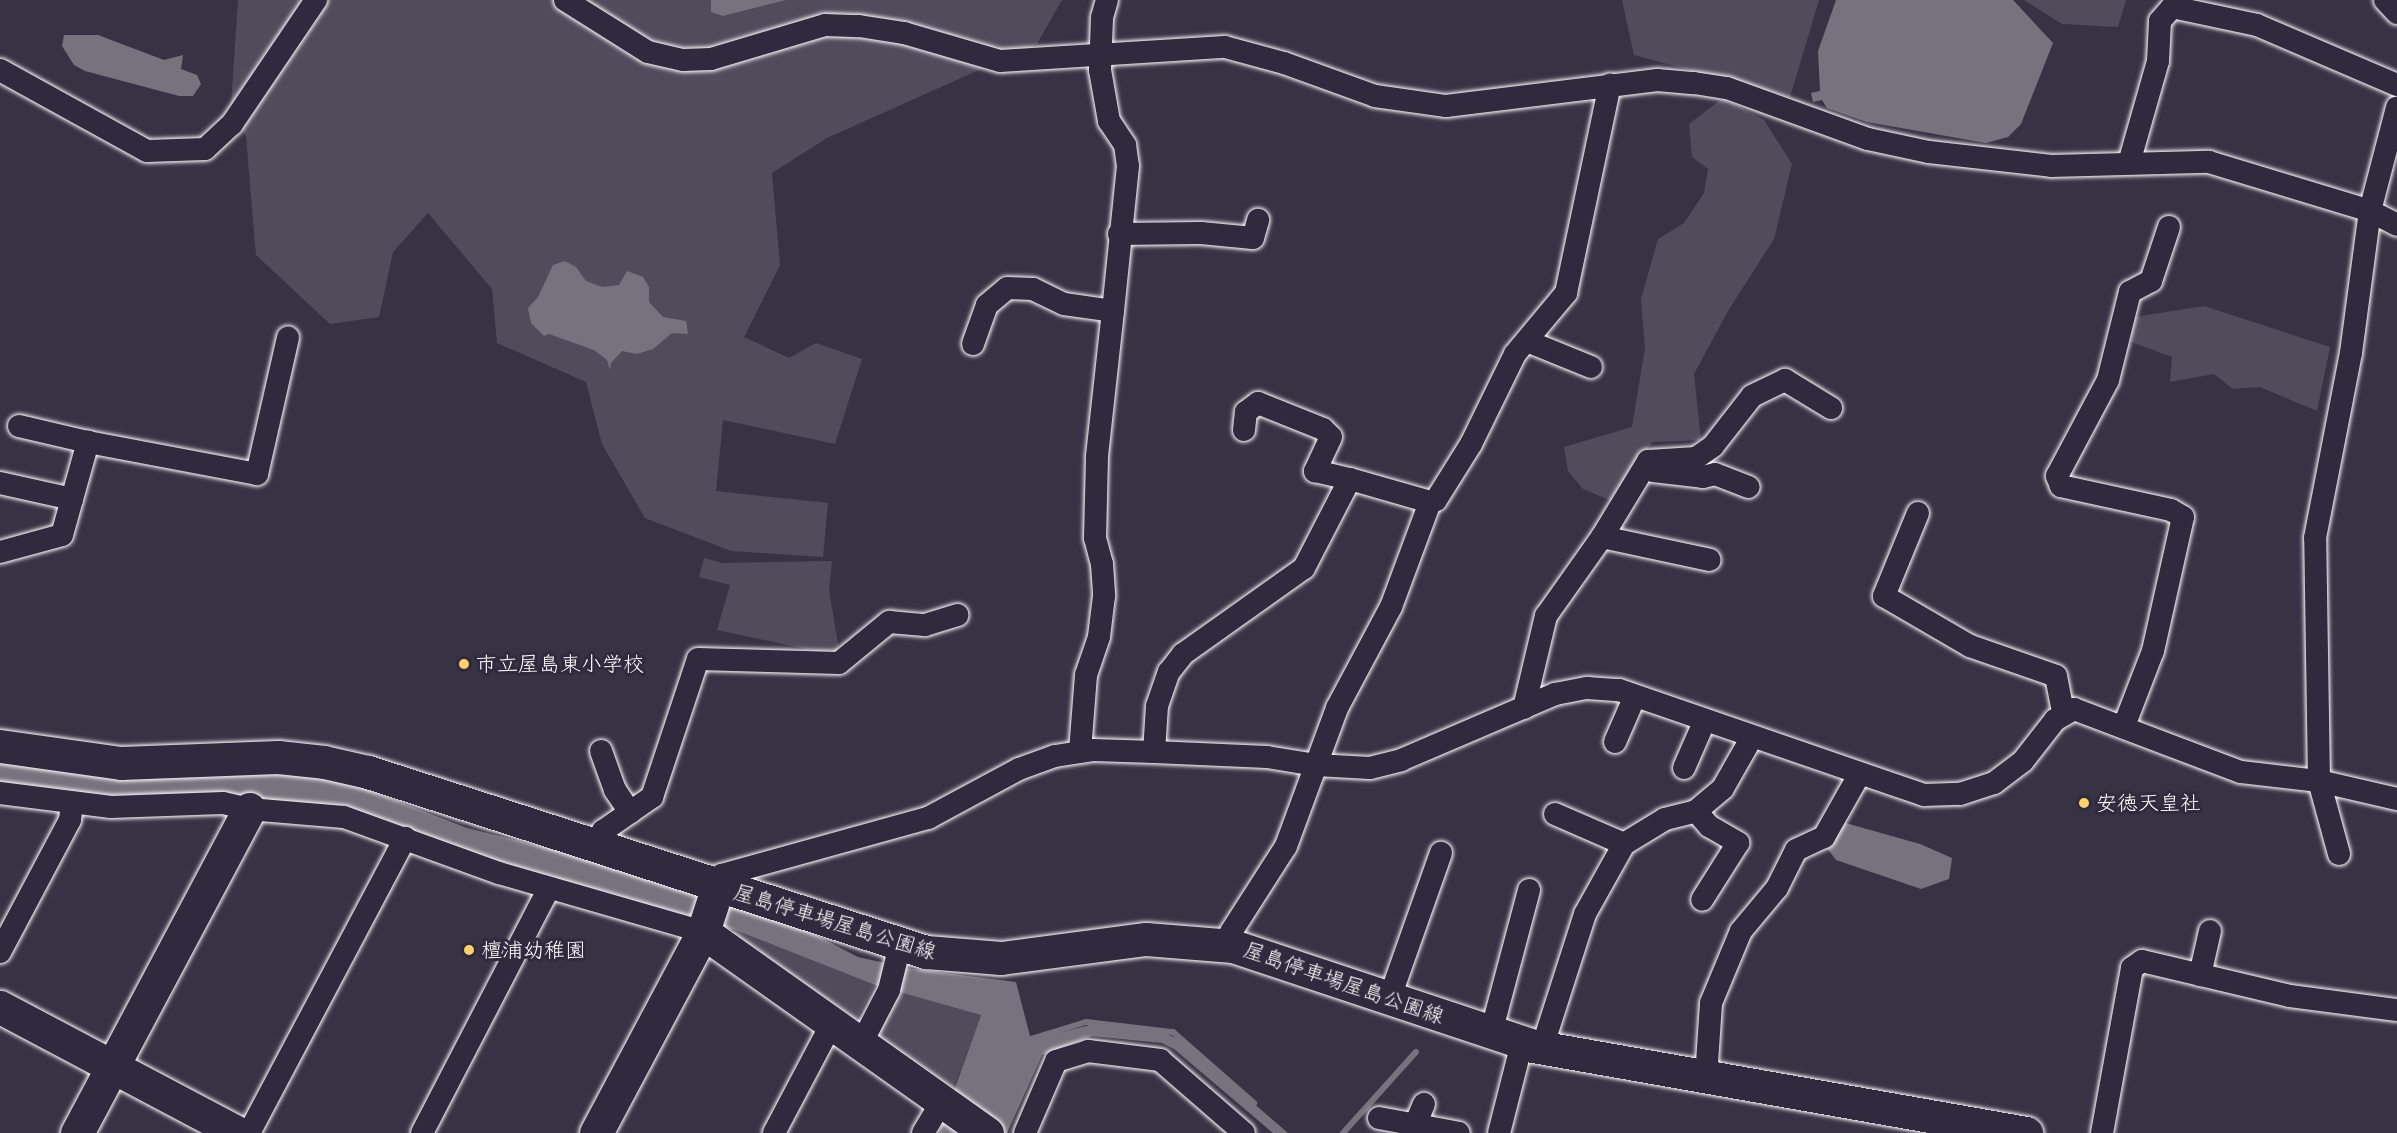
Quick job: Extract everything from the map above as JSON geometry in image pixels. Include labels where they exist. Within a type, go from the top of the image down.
[{"type":"main road","name":"屋島停車場屋島公園線","points":[[0,746],[121,763],[278,757],[324,762],[368,772],[718,886],[897,953],[1001,958],[1146,939],[1229,945],[1261,953],[1491,1033],[1532,1045],[2026,1133]]},
{"type":"main road","points":[[77,1133],[249,809]]},
{"type":"main road","points":[[596,1133],[703,932],[718,886]]},
{"type":"main road","points":[[703,932],[987,1133]]},
{"type":"main road","points":[[0,1007],[238,1133]]},
{"type":"street","points":[[0,70],[147,151],[205,149],[232,124],[316,0]]},
{"type":"street","points":[[565,0],[648,52],[682,60],[720,57],[825,25],[859,26],[904,33],[1000,61],[1225,47],[1284,63],[1375,96],[1446,106],[1657,80],[1727,88],[1818,124],[1929,152],[2050,166],[2210,162],[2370,211],[2397,225]]},
{"type":"street","points":[[1080,752],[1086,675],[1099,637],[1104,596],[1102,564],[1095,538],[1097,457],[1128,166],[1125,145],[1109,121],[1101,55],[1102,18],[1107,0]]},
{"type":"street","points":[[2385,0],[2397,13]]},
{"type":"street","points":[[2129,163],[2158,61],[2160,21],[2172,7],[2257,25],[2397,85]]},
{"type":"street","points":[[1244,430],[1246,412],[1258,403],[1323,429],[1331,437],[1315,471],[1430,502],[1436,500],[1471,444],[1500,382],[1527,342],[1556,307],[1570,282],[1610,85]]},
{"type":"street","points":[[2339,854],[2319,781],[2315,538],[2351,353],[2370,211],[2397,107]]},
{"type":"street","points":[[1119,234],[1202,233],[1253,238],[1258,220]]},
{"type":"street","points":[[2124,726],[2153,651],[2182,517],[2171,510],[2061,486],[2057,476],[2108,380],[2130,292],[2151,281],[2169,227]]},
{"type":"street","points":[[974,344],[987,305],[1007,288],[1033,289],[1064,304],[1113,311]]},
{"type":"street","points":[[19,426],[88,442],[257,474],[288,337]]},
{"type":"street","points":[[1527,342],[1591,367]]},
{"type":"street","points":[[1524,708],[1546,616],[1602,537],[1648,461],[1696,458],[1713,446],[1752,396],[1785,380],[1831,408]]},
{"type":"street","points":[[0,552],[62,536],[88,442]]},
{"type":"street","points":[[1643,470],[1703,477],[1715,474],[1749,487]]},
{"type":"street","points":[[1154,752],[1157,706],[1169,672],[1183,654],[1304,568],[1350,479]]},
{"type":"street","points":[[0,483],[72,499]]},
{"type":"street","points":[[1229,945],[1231,932],[1286,846],[1352,675],[1391,607],[1430,502]]},
{"type":"street","points":[[1918,513],[1884,596],[1970,646],[2056,676],[2063,712]]},
{"type":"street","points":[[1602,537],[1710,560]]},
{"type":"street","points":[[598,847],[603,831],[652,796],[698,659],[839,663],[889,622],[925,625],[957,615]]},
{"type":"street","points":[[718,886],[722,875],[928,818],[1019,769],[1080,752],[1154,752],[1267,757],[1316,765],[1386,765],[1555,694],[1587,688],[1635,696],[1859,775],[1924,795],[1977,790],[2016,767],[2063,712],[2085,710],[2241,772],[2319,781],[2354,792],[2397,799]]},
{"type":"street","points":[[1615,742],[1635,696]]},
{"type":"street","points":[[1684,768],[1704,720]]},
{"type":"street","points":[[1499,1133],[1585,914],[1624,844],[1665,819],[1696,811],[1723,788],[1752,737]]},
{"type":"street","points":[[601,751],[615,790],[630,812]]},
{"type":"street","points":[[1706,1077],[1711,1003],[1741,931],[1772,896],[1796,850],[1824,837],[1859,775]]},
{"type":"street","points":[[2354,792],[2397,816]]},
{"type":"street","points":[[0,793],[124,807],[223,802],[249,809],[344,818],[405,838],[478,867],[703,932]]},
{"type":"street","points":[[0,952],[70,820],[72,802]]},
{"type":"street","points":[[1696,811],[1709,826],[1738,843],[1702,900]]},
{"type":"street","points":[[1555,814],[1624,844]]},
{"type":"street","points":[[249,1133],[405,838]]},
{"type":"street","points":[[1390,998],[1441,853]]},
{"type":"street","points":[[422,1133],[545,902],[549,888]]},
{"type":"street","points":[[1491,1033],[1529,890]]},
{"type":"street","points":[[2200,975],[2210,931]]},
{"type":"street","points":[[861,1044],[889,990],[897,953]]},
{"type":"street","points":[[2102,1133],[2132,968],[2142,961],[2290,996],[2397,1010]]},
{"type":"street","points":[[774,1133],[832,1023]]},
{"type":"street","points":[[1025,1133],[1056,1061],[1088,1051],[1160,1060],[1244,1133]]},
{"type":"street","points":[[923,1133],[945,1103]]},
{"type":"street","points":[[1415,1125],[1424,1104]]},
{"type":"street","points":[[1379,1118],[1459,1133]]},
{"type":"shaded area","points":[[238,0],[1062,0],[1037,44],[827,138],[772,173],[780,265],[744,337],[789,358],[816,343],[862,359],[835,444],[723,420],[716,491],[828,503],[823,557],[731,551],[645,518],[602,444],[586,382],[497,343],[492,289],[428,213],[393,252],[379,317],[330,324],[256,255],[246,137],[231,104]]},
{"type":"shaded area","points":[[711,0],[786,0],[723,16],[711,12]]},
{"type":"shaded area","points":[[1622,0],[1819,0],[1790,97],[1634,55]]},
{"type":"shaded area","points":[[1836,0],[2013,0],[2053,43],[2021,124],[2008,137],[1986,143],[1867,122],[1827,108],[1822,100],[1813,102],[1811,93],[1820,91],[1818,51]]},
{"type":"shaded area","points":[[2024,0],[2126,0],[2118,27],[2062,24]]},
{"type":"shaded area","points":[[64,35],[98,35],[164,60],[183,55],[181,69],[197,75],[201,84],[193,96],[179,96],[85,71],[74,65],[62,46]]},
{"type":"shaded area","points":[[1723,98],[1764,120],[1792,164],[1774,239],[1728,311],[1694,374],[1701,440],[1652,442],[1614,502],[1583,489],[1568,471],[1564,447],[1632,427],[1645,348],[1641,299],[1658,239],[1684,223],[1704,193],[1708,169],[1692,157],[1689,124]]},
{"type":"shaded area","points":[[565,261],[576,267],[586,281],[602,287],[619,285],[627,271],[643,277],[649,287],[649,302],[663,317],[686,321],[688,334],[672,333],[653,349],[637,354],[622,351],[611,363],[610,370],[607,360],[594,350],[549,334],[544,336],[531,323],[528,308],[538,297],[553,265]]},
{"type":"shaded area","points":[[2204,306],[2330,347],[2317,411],[2260,387],[2233,389],[2214,374],[2170,382],[2172,357],[2131,342],[2134,317]]},
{"type":"shaded area","points":[[704,558],[722,563],[832,561],[829,590],[840,656],[717,630],[730,585],[699,577]]},
{"type":"shaded area","points":[[0,761],[305,774],[350,783],[467,828],[607,863],[798,926],[858,957],[912,969],[1016,982],[1031,1040],[1094,1024],[1168,1034],[1183,1042],[1288,1133],[1273,1133],[1174,1049],[1162,1043],[1092,1036],[1042,1055],[1007,1133],[939,1133],[981,1015],[875,985],[735,930],[532,875],[356,814],[148,804],[0,789]]},
{"type":"shaded area","points":[[1842,822],[1920,844],[1952,858],[1949,879],[1921,889],[1836,860],[1826,847]]},
{"type":"shaded area","points":[[735,930],[875,985],[855,1022],[730,937]]},
{"type":"shaded area","points":[[898,989],[981,1015],[952,1094],[875,1038]]},
{"type":"waterway","points":[[1024,1041],[1086,1022],[1173,1032],[1254,1103]]},
{"type":"waterway","points":[[1343,1133],[1416,1052]]},
{"type":"place","name":"市立屋島東小学校","points":[[464,664]]},
{"type":"place","name":"安徳天皇社","points":[[2084,803]]},
{"type":"place","name":"檀浦幼稚園","points":[[469,950]]}]
